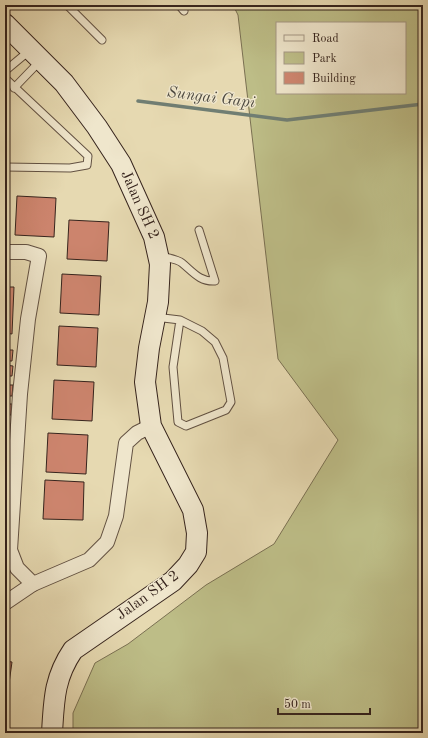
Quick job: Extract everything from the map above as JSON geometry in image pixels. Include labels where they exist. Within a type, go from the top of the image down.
[{"type":"street","name":"Jalan SH 2","points":[[5,24],[64,84],[92,121],[121,164],[154,236],[160,264],[158,302],[145,382],[150,426],[193,510],[197,533],[196,552],[188,565],[173,582],[73,650],[65,662],[55,690],[52,733]]},
{"type":"street","points":[[5,252],[26,252],[39,256],[28,319],[20,394],[10,550],[17,568],[33,584]]},
{"type":"street","points":[[5,603],[33,584],[89,560],[107,542],[116,516],[126,443],[137,433],[150,426]]},
{"type":"lane","points":[[67,5],[102,40]]},
{"type":"lane","points":[[179,5],[184,12]]},
{"type":"lane","points":[[5,71],[36,55]]},
{"type":"lane","points":[[14,88],[36,55]]},
{"type":"lane","points":[[5,78],[88,156],[87,165],[70,168],[5,167]]},
{"type":"lane","points":[[158,255],[181,262],[190,272],[206,282],[215,281],[199,230]]},
{"type":"lane","points":[[155,317],[180,320],[202,331],[215,342],[223,358],[231,402],[226,410],[186,426],[178,422],[173,381],[173,367],[180,320]]},
{"type":"green space","points":[[233,5],[423,5],[423,733],[73,733],[73,713],[95,663],[128,644],[206,585],[274,544],[338,440],[278,359],[238,15]]},
{"type":"building","points":[[17,196],[56,198],[54,237],[15,235]]},
{"type":"building","points":[[69,220],[109,222],[107,261],[67,259]]},
{"type":"building","points":[[62,274],[101,276],[99,315],[60,313]]},
{"type":"building","points":[[5,287],[14,287],[12,334],[5,333]]},
{"type":"building","points":[[59,326],[98,328],[96,367],[57,365]]},
{"type":"building","points":[[5,350],[13,350],[12,361],[5,361]]},
{"type":"building","points":[[5,365],[13,366],[12,376],[5,376]]},
{"type":"building","points":[[54,380],[94,382],[92,421],[52,419]]},
{"type":"building","points":[[5,385],[13,385],[12,396],[5,396]]},
{"type":"building","points":[[5,404],[12,404],[11,415],[5,415]]},
{"type":"building","points":[[5,423],[10,423],[9,434],[5,434]]},
{"type":"building","points":[[48,433],[88,435],[86,474],[46,472]]},
{"type":"building","points":[[45,480],[84,482],[83,520],[43,519]]},
{"type":"building","points":[[5,661],[12,662],[6,705],[5,704]]},
{"type":"waterway","name":"Sungai Gapi","points":[[138,101],[287,120],[423,104]]}]
